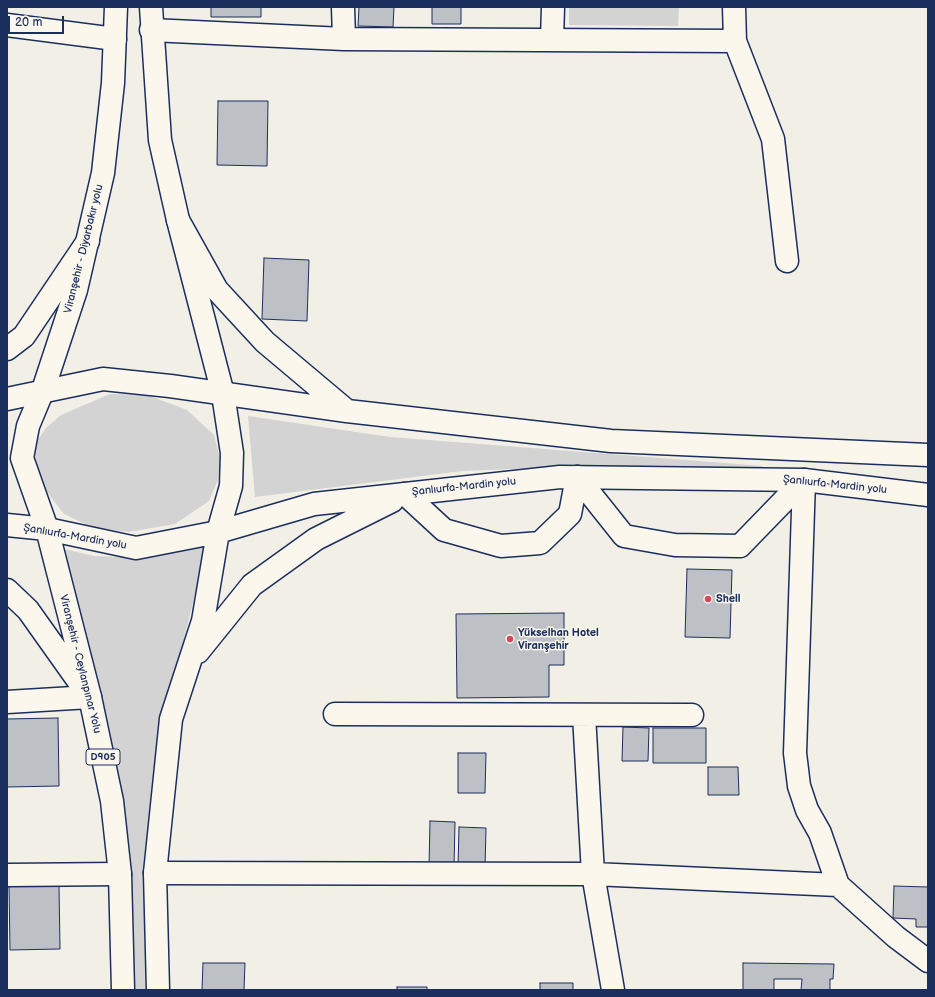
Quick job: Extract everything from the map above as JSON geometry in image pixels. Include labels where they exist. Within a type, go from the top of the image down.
[{"type":"main road","name":"Viranşehir - Diyarbakır yolu","points":[[47,529],[22,458],[28,426],[43,390],[76,290],[103,173],[113,83],[116,7]]},
{"type":"main road","points":[[151,7],[151,30],[160,140],[178,220],[223,394],[232,453],[231,486],[218,532],[203,621],[172,719],[155,873],[158,990]]},
{"type":"main road","points":[[343,7],[344,39]]},
{"type":"main road","points":[[552,40],[553,7]]},
{"type":"main road","points":[[734,7],[735,41],[773,139],[787,261]]},
{"type":"main road","points":[[7,25],[115,38]]},
{"type":"main road","points":[[151,30],[344,39],[735,41]]},
{"type":"main road","points":[[178,220],[217,290],[265,342],[347,411]]},
{"type":"main road","points":[[7,349],[24,336],[88,241]]},
{"type":"main road","points":[[7,399],[43,390],[104,379],[170,386],[347,411],[611,441],[928,456]]},
{"type":"main road","name":"Şanlıurfa-Mardin yolu","points":[[7,525],[47,529],[136,548],[218,532],[314,504],[560,477],[804,480],[928,495]]},
{"type":"main road","points":[[190,662],[252,584],[316,539],[405,494],[444,530],[501,546],[540,544],[570,514],[577,477]]},
{"type":"main road","points":[[577,477],[624,536],[675,545],[740,546],[804,480]]},
{"type":"main road","points":[[804,480],[795,753],[799,786],[807,810],[820,834],[838,885],[896,937],[928,961]]},
{"type":"main road","name":"Viranşehir - Ceylanpınar Yolu","points":[[47,529],[90,697],[112,801],[120,874],[123,990]]},
{"type":"main road","points":[[7,590],[28,610],[90,697]]},
{"type":"main road","points":[[7,702],[90,697]]},
{"type":"main road","points":[[335,714],[692,714]]},
{"type":"main road","points":[[584,715],[593,874],[613,990]]},
{"type":"main road","points":[[155,873],[593,874],[838,885]]},
{"type":"main road","points":[[7,875],[120,874]]},
{"type":"shaded area","points":[[569,7],[679,7],[678,26],[569,25]]},
{"type":"shaded area","points":[[110,394],[147,395],[187,410],[214,435],[220,458],[218,480],[209,501],[175,524],[128,532],[91,527],[64,514],[37,479],[33,447],[46,428],[61,415]]},
{"type":"shaded area","points":[[248,416],[390,437],[763,466],[764,475],[593,466],[462,471],[255,497]]},
{"type":"shaded area","points":[[207,545],[164,720],[147,831],[146,990],[132,990],[130,873],[124,803],[102,694],[60,548],[94,556],[147,558]]},
{"type":"building","points":[[211,7],[261,7],[261,17],[211,17]]},
{"type":"building","points":[[359,7],[394,7],[393,27],[358,26]]},
{"type":"building","points":[[432,7],[461,7],[461,24],[432,24]]},
{"type":"building","points":[[218,101],[268,101],[267,166],[217,165]]},
{"type":"building","points":[[264,258],[309,260],[307,321],[262,319]]},
{"type":"building","points":[[687,569],[732,570],[730,638],[685,637]]},
{"type":"building","name":"Yükselhan Hotel Viranşehir","points":[[564,613],[564,665],[549,665],[549,697],[457,698],[456,614]]},
{"type":"building","points":[[58,718],[59,786],[7,787],[7,719]]},
{"type":"building","points":[[623,727],[649,728],[648,761],[622,761]]},
{"type":"building","points":[[653,728],[706,728],[706,763],[653,763]]},
{"type":"building","points":[[458,753],[486,753],[485,793],[458,793]]},
{"type":"building","points":[[708,767],[738,767],[739,795],[708,795]]},
{"type":"building","points":[[430,821],[455,822],[454,867],[429,867]]},
{"type":"building","points":[[459,827],[486,828],[485,868],[458,867]]},
{"type":"building","points":[[59,885],[60,949],[10,950],[9,886]]},
{"type":"building","points":[[894,886],[928,887],[928,927],[916,927],[916,919],[893,918]]},
{"type":"building","points":[[203,963],[245,963],[244,990],[202,990]]},
{"type":"building","points":[[743,963],[834,964],[833,979],[830,979],[830,990],[801,990],[802,979],[774,979],[774,990],[743,990]]},
{"type":"building","points":[[540,983],[573,983],[573,990],[540,990]]},
{"type":"building","points":[[397,987],[427,987],[427,990],[397,990]]},
{"type":"place","name":"Shell","points":[[708,599]]},
{"type":"place","name":"Yükselhan Hotel Viranşehir","points":[[510,639]]}]
